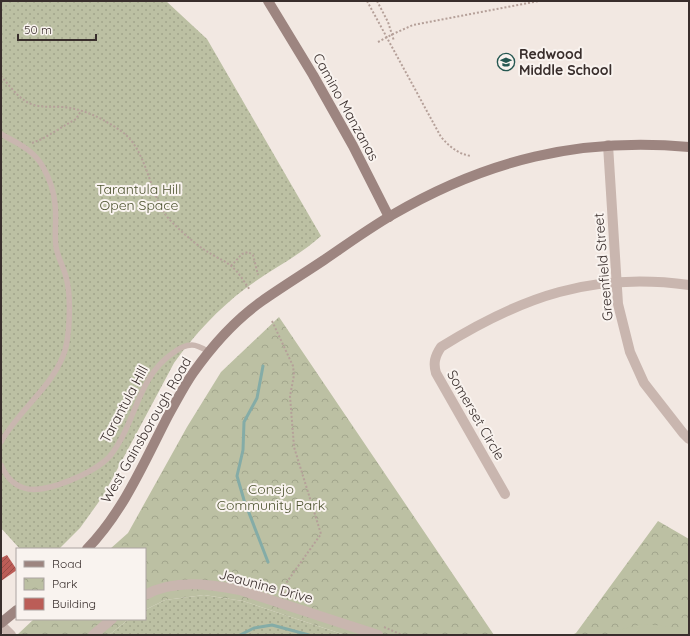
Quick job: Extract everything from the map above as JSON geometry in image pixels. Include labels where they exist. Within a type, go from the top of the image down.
[{"type":"street","name":"Camino Manzanas","points":[[268,1],[353,146],[389,216]]},
{"type":"street","points":[[389,216],[430,194],[463,180],[511,163],[568,150],[608,145],[665,145],[689,147]]},
{"type":"street","name":"Greenfield Street","points":[[608,145],[618,304],[622,326],[630,352],[644,383],[683,433],[689,438]]},
{"type":"street","name":"West Gainsborough Road","points":[[88,548],[111,520],[127,494],[178,398],[192,375],[209,352],[237,322],[261,302],[389,216]]},
{"type":"street","name":"Somerset Circle","points":[[505,494],[436,373],[434,366],[437,353],[442,347],[501,313],[537,298],[570,289],[617,282],[638,281],[689,285]]},
{"type":"street","name":"Jeaunine Drive","points":[[146,595],[166,587],[202,584],[217,586],[240,590],[380,631]]},
{"type":"street","points":[[11,635],[1,624],[16,611]]},
{"type":"street","points":[[93,635],[111,620]]},
{"type":"lane","points":[[1,134],[27,148],[35,155],[43,166],[52,187],[55,204],[56,248],[68,281],[69,295],[68,333],[64,355],[59,366],[49,382],[6,432],[1,442]]},
{"type":"lane","name":"Tarantula Hill","points":[[1,465],[6,475],[14,483],[24,488],[33,490],[57,485],[92,470],[109,456],[117,445],[125,431],[148,379],[156,367],[166,357],[179,348],[186,346],[193,345],[209,352]]},
{"type":"path","points":[[367,1],[441,137],[457,152],[471,156]]},
{"type":"path","points":[[377,1],[393,34],[394,41]]},
{"type":"path","points":[[378,42],[413,26],[539,1]]},
{"type":"path","points":[[1,76],[24,100],[41,107],[63,107],[81,110],[95,115],[123,132],[140,154],[157,201],[166,215],[206,252],[237,271],[250,290]]},
{"type":"path","points":[[27,148],[32,142],[42,139],[76,119],[81,110]]},
{"type":"path","points":[[231,266],[242,254],[248,252],[253,255],[258,275]]},
{"type":"path","points":[[272,321],[293,366],[294,375],[290,396],[294,447],[321,534],[284,586],[284,593],[291,595]]},
{"type":"path","points":[[380,631],[402,635]]},
{"type":"green space","name":"Tarantula Hill Open Space","points":[[1,1],[166,1],[207,39],[321,236],[303,250],[255,281],[236,296],[207,323],[190,342],[174,363],[103,496],[80,528],[60,548],[19,548],[1,528]]},
{"type":"green space","name":"Conejo Community Park","points":[[279,317],[494,635],[345,635],[243,601],[204,595],[165,600],[146,610],[146,548],[111,548],[128,533],[187,427],[221,372]]},
{"type":"green space","points":[[658,521],[689,539],[689,635],[572,635],[576,633]]},
{"type":"green space","points":[[204,595],[243,601],[345,635],[109,635],[128,620],[146,620],[146,610],[165,600]]},
{"type":"green space","points":[[33,620],[128,620],[109,635],[17,635]]},
{"type":"green space","points":[[643,624],[675,628],[686,632],[689,635],[606,635]]},
{"type":"building","points":[[7,555],[16,571],[1,581],[1,558]]},
{"type":"waterway","points":[[263,366],[257,398],[244,422],[243,450],[237,476],[244,500],[268,562]]},
{"type":"waterway","points":[[240,635],[254,628],[272,625],[309,635]]},
{"type":"place","name":"Redwood Middle School","points":[[506,62]]}]
